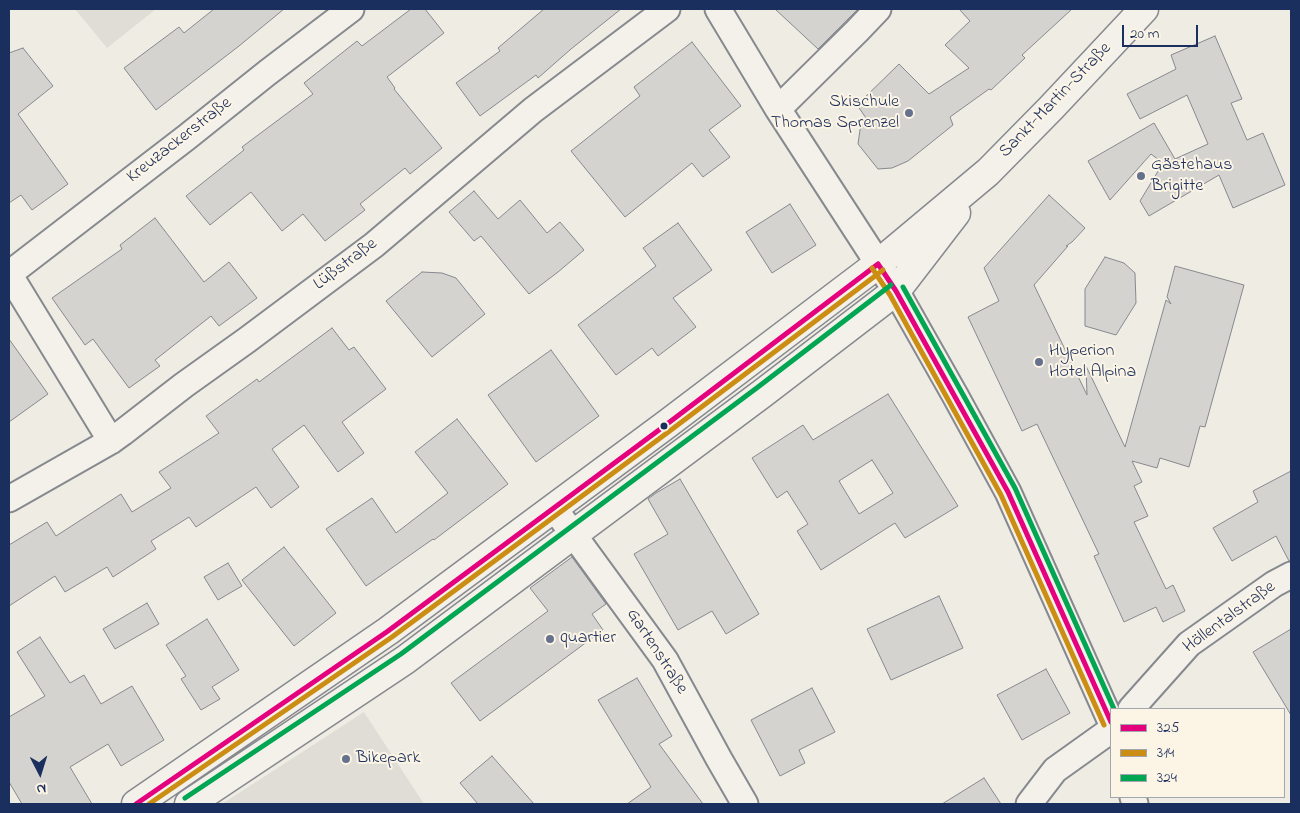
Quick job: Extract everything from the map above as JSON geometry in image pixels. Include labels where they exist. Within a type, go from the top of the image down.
[{"type":"main road","name":"Sankt-Martin-Straße","points":[[136,804],[388,631],[878,264],[988,172],[1144,9]]},
{"type":"main road","name":"Sankt-Martin-Straße","points":[[189,804],[405,660],[896,292],[988,172]]},
{"type":"street","name":"Kreuzackerstraße","points":[[111,441],[9,274],[351,9]]},
{"type":"street","name":"Lüßstraße","points":[[9,499],[111,441],[247,340],[374,245],[532,110],[667,9]]},
{"type":"street","points":[[718,9],[778,109],[896,292],[956,397],[1008,492],[1110,720]]},
{"type":"street","points":[[778,109],[878,9]]},
{"type":"street","name":"Gartenstraße","points":[[554,508],[665,660],[745,804]]},
{"type":"street","name":"Höllentalstraße","points":[[1132,708],[1189,644],[1274,584],[1291,575]]},
{"type":"street","points":[[1029,804],[1055,770],[1110,731]]},
{"type":"shaded area","points":[[75,9],[156,9],[107,48]]},
{"type":"shaded area","name":"Bikepark","points":[[364,712],[424,804],[222,804]]},
{"type":"building","points":[[214,9],[284,9],[156,110],[124,68],[179,27],[184,33]]},
{"type":"building","points":[[411,9],[425,9],[444,33],[387,77],[394,89],[442,148],[410,174],[405,168],[360,204],[365,210],[325,241],[303,214],[282,231],[251,192],[210,225],[186,196],[244,150],[242,147],[313,94],[304,83],[357,41],[362,46]]},
{"type":"building","points":[[544,9],[621,9],[538,78],[536,75],[480,116],[456,83],[500,51],[498,48]]},
{"type":"building","points":[[775,9],[858,9],[818,49]]},
{"type":"building","points":[[959,9],[1072,9],[1022,55],[1025,58],[991,90],[989,89],[950,117],[953,125],[908,161],[892,168],[878,169],[858,144],[860,130],[866,118],[857,105],[899,64],[929,94],[969,68],[945,45],[970,21]]},
{"type":"building","points":[[1215,36],[1242,99],[1231,103],[1247,140],[1263,133],[1285,185],[1233,208],[1219,175],[1149,216],[1140,201],[1163,163],[1151,154],[1110,200],[1088,161],[1154,123],[1175,159],[1208,144],[1187,95],[1140,119],[1127,94],[1176,69],[1171,55]]},
{"type":"building","points":[[692,42],[741,106],[709,130],[730,157],[703,177],[692,163],[625,217],[571,151],[640,96],[634,87]]},
{"type":"building","points":[[23,48],[53,86],[18,114],[68,184],[32,210],[21,195],[9,203],[9,53]]},
{"type":"building","points":[[474,191],[498,219],[520,200],[547,233],[560,222],[584,250],[529,294],[481,236],[474,241],[449,212]]},
{"type":"building","points":[[1049,195],[1085,228],[1066,246],[1068,246],[1034,285],[1087,395],[1086,366],[1125,447],[1166,300],[1171,304],[1167,297],[1175,266],[1244,285],[1205,427],[1200,426],[1189,467],[1160,458],[1157,468],[1132,461],[1142,482],[1134,486],[1148,516],[1134,522],[1166,589],[1173,585],[1185,611],[1163,622],[1156,607],[1124,622],[1094,556],[1099,554],[1037,424],[1022,431],[968,317],[999,301],[984,268]]},
{"type":"building","points":[[790,204],[816,245],[772,273],[746,232]]},
{"type":"building","points":[[155,218],[204,282],[229,262],[257,298],[219,326],[211,316],[155,360],[160,366],[129,388],[93,339],[85,345],[52,298],[122,249],[120,245]]},
{"type":"building","points":[[678,223],[712,270],[673,298],[696,327],[658,356],[652,348],[616,375],[578,325],[656,266],[643,248]]},
{"type":"building","points":[[1105,257],[1124,263],[1135,273],[1136,303],[1116,335],[1085,326],[1085,289]]},
{"type":"building","points":[[422,272],[442,273],[456,278],[485,314],[432,357],[386,301]]},
{"type":"building","points":[[332,328],[349,350],[354,347],[386,389],[342,422],[364,453],[338,472],[304,425],[272,449],[299,487],[271,508],[256,487],[196,527],[189,517],[151,541],[156,549],[113,577],[107,567],[65,592],[55,576],[9,606],[9,545],[47,522],[56,536],[121,494],[132,512],[171,488],[159,472],[219,433],[206,416],[257,379],[259,382]]},
{"type":"building","points":[[9,339],[48,394],[9,422]]},
{"type":"building","points":[[551,350],[599,416],[536,462],[488,395]]},
{"type":"building","points":[[888,394],[958,506],[905,538],[895,523],[821,570],[797,531],[808,524],[787,491],[777,498],[752,458],[803,425],[813,440]],"holes":[[[872,460],[893,493],[859,514],[839,481]]]},
{"type":"building","points":[[457,419],[508,484],[434,540],[366,586],[326,529],[372,498],[396,533],[448,493],[415,452]]},
{"type":"building","points":[[1291,471],[1291,561],[1289,561],[1276,536],[1232,561],[1213,528],[1258,502],[1253,491]]},
{"type":"building","points":[[680,479],[759,614],[726,634],[712,611],[678,630],[634,554],[668,534],[648,499]]},
{"type":"building","points":[[284,547],[336,613],[294,646],[242,580]]},
{"type":"building","name":"quartier","points":[[572,557],[606,604],[592,614],[603,630],[480,721],[451,683],[548,611],[530,588]]},
{"type":"building","points":[[228,563],[242,586],[218,600],[204,577]]},
{"type":"building","points":[[939,596],[963,648],[891,680],[867,629]]},
{"type":"building","points":[[147,603],[159,624],[115,649],[103,629]]},
{"type":"building","points":[[207,619],[239,670],[212,687],[220,699],[201,710],[181,679],[186,676],[166,645]]},
{"type":"building","points":[[1291,629],[1291,715],[1253,652]]},
{"type":"building","points":[[40,637],[70,683],[84,675],[101,704],[132,686],[164,740],[121,766],[108,744],[70,767],[92,804],[22,804],[9,782],[9,717],[45,696],[17,652]]},
{"type":"building","points":[[1046,669],[1070,713],[1022,740],[997,695]]},
{"type":"building","points":[[637,678],[672,736],[659,744],[703,804],[627,804],[651,787],[598,700]]},
{"type":"building","points":[[812,688],[835,732],[799,750],[805,763],[780,776],[751,720]]},
{"type":"building","points":[[492,756],[534,804],[478,804],[460,783]]},
{"type":"building","points":[[984,778],[1001,804],[942,804]]},
{"type":"transit line","name":"325","points":[[878,264],[896,291],[1008,492],[1110,720]]},
{"type":"transit line","name":"325","points":[[136,804],[388,631],[667,424],[878,264]]},
{"type":"transit line","name":"314","points":[[872,268],[890,295],[1001,495],[1104,725]]},
{"type":"transit line","name":"314","points":[[149,804],[392,637],[883,270]]},
{"type":"transit line","name":"324","points":[[185,798],[401,654],[891,285]]},
{"type":"transit line","name":"324","points":[[903,287],[1015,488],[1114,708]]},
{"type":"place","name":"Skischule Thomas Sprenzel","points":[[909,113]]},
{"type":"place","name":"Gästehaus Brigitte","points":[[1141,176]]},
{"type":"place","name":"Hyperion Hotel Alpina","points":[[1039,362]]},
{"type":"place","name":"quartier","points":[[550,639]]},
{"type":"place","name":"Bikepark","points":[[346,759]]}]
